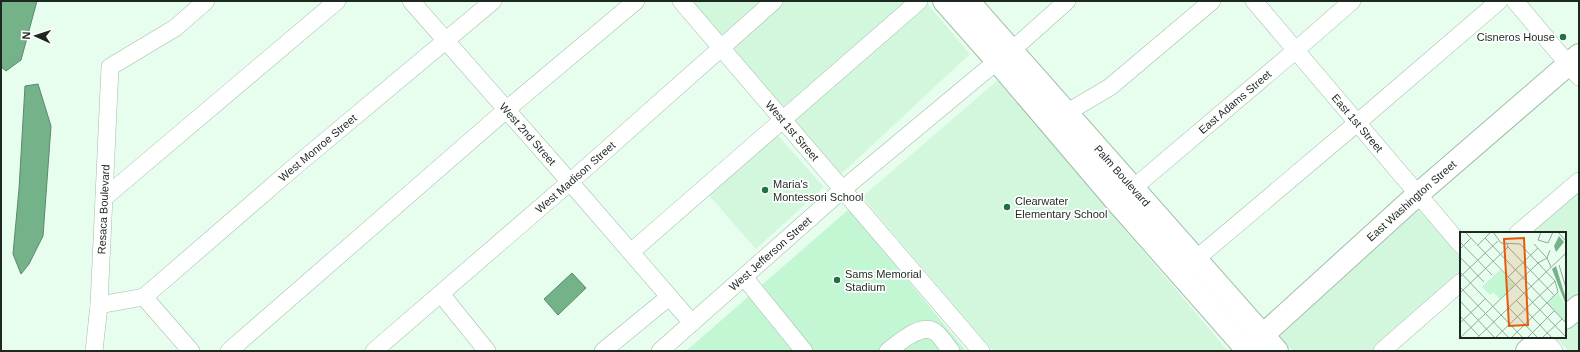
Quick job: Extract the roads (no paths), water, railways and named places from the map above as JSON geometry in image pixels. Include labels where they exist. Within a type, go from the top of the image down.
[{"type":"main road","name":"Palm Boulevard","points":[[944,1],[1066,113],[1180,274],[1247,351]]},
{"type":"main road","name":"Palm Boulevard","points":[[968,1],[1004,56],[1125,195],[1196,259],[1277,351]]},
{"type":"main road","name":"East Washington Street","points":[[1247,351],[1417,195],[1575,66]]},
{"type":"main road","points":[[1180,274],[1196,259]]},
{"type":"main road","points":[[1566,317],[1579,306]]},
{"type":"street","name":"Resaca Boulevard","points":[[94,351],[99,305],[110,67],[175,28],[206,1]]},
{"type":"street","points":[[104,198],[338,1]]},
{"type":"street","name":"West 2nd Street","points":[[411,1],[692,323]]},
{"type":"street","name":"West Monroe Street","points":[[144,297],[289,171],[493,1]]},
{"type":"street","points":[[229,351],[506,110],[636,1]]},
{"type":"street","name":"West 1st Street","points":[[682,1],[981,351]]},
{"type":"street","name":"West Madison Street","points":[[374,351],[570,182],[774,1]]},
{"type":"street","points":[[631,252],[919,1]]},
{"type":"street","name":"West Jefferson Street","points":[[660,351],[842,190],[1004,56],[1067,1]]},
{"type":"street","points":[[1066,113],[1110,87],[1212,1]]},
{"type":"street","name":"East 1st Street","points":[[1254,1],[1460,244]]},
{"type":"street","name":"East Adams Street","points":[[1125,195],[1352,1]]},
{"type":"street","points":[[1196,259],[1498,1]]},
{"type":"street","points":[[1514,1],[1575,66]]},
{"type":"street","points":[[1519,232],[1579,181]]},
{"type":"street","points":[[744,277],[804,351]]},
{"type":"street","points":[[1382,351],[1460,283]]},
{"type":"street","points":[[441,294],[487,351]]},
{"type":"street","points":[[99,305],[144,297],[190,351]]},
{"type":"street","points":[[603,351],[669,297]]},
{"type":"street","points":[[888,351],[907,337],[920,330],[930,330],[935,332],[951,351]]},
{"type":"place","name":"Cisneros House","points":[[1563,37]]},
{"type":"place","name":"Maria's Montessori School","points":[[765,190]]},
{"type":"place","name":"Clearwater Elementary School","points":[[1007,207]]},
{"type":"place","name":"Sams Memorial Stadium","points":[[837,280]]}]
